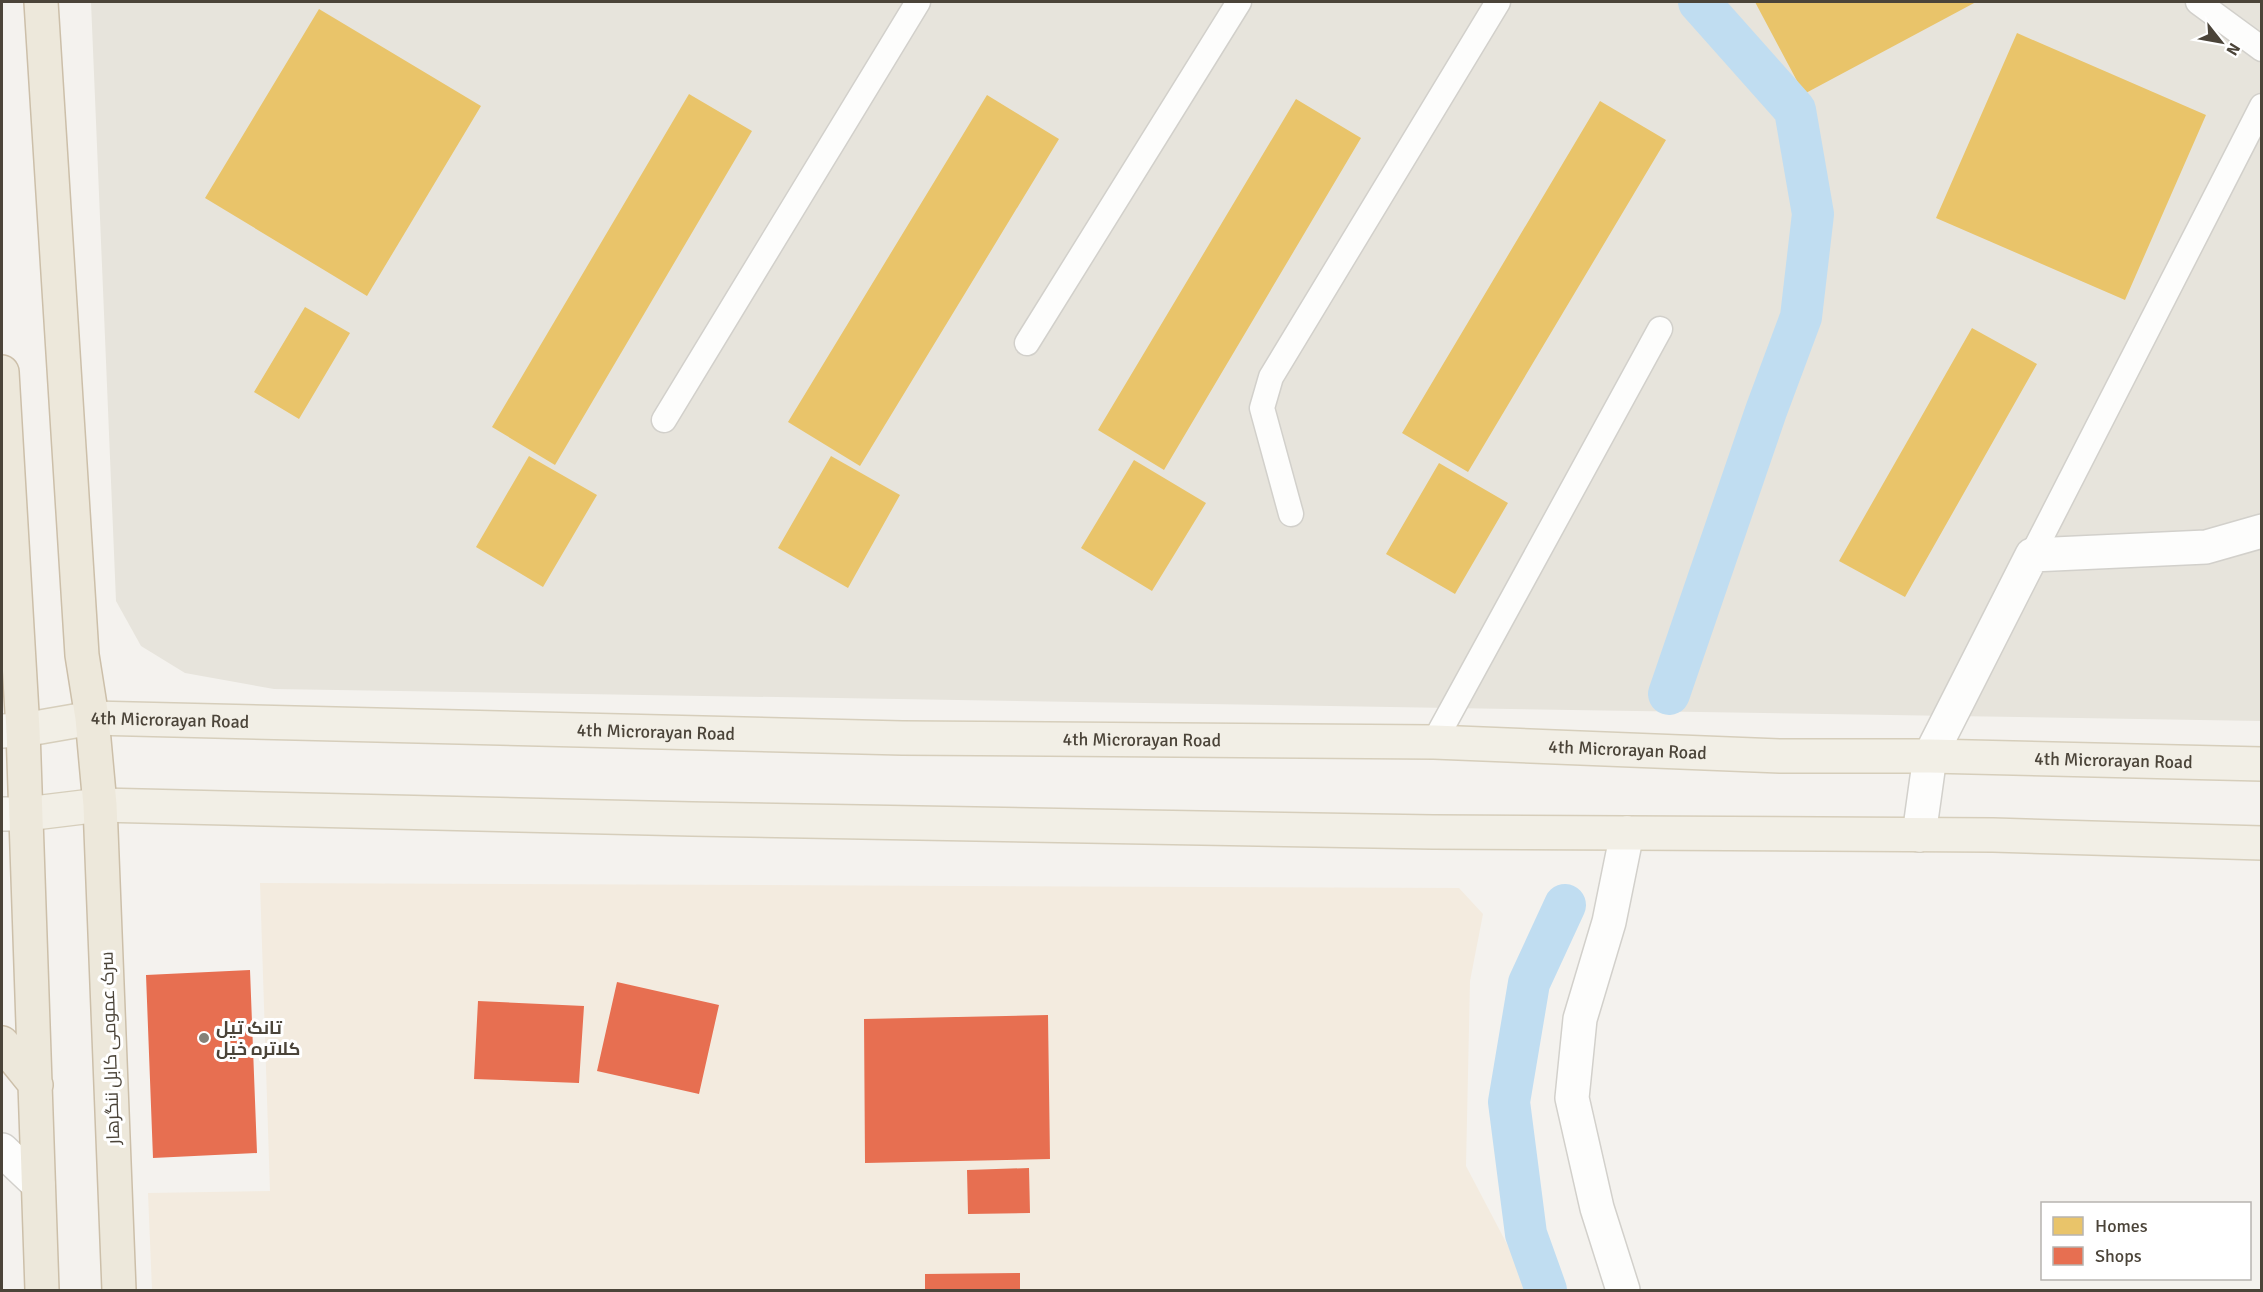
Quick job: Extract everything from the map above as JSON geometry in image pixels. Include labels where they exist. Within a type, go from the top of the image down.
[{"type":"highway","name":"سرک عمومی کابل ننگرهار","points":[[41,2],[82,655],[92,718],[100,805],[119,1290]]},
{"type":"highway","points":[[2,389],[14,814],[36,1085],[42,1290]]},
{"type":"highway","points":[[2,1043],[36,1085]]},
{"type":"main road","name":"4th Microrayan Road","points":[[12,731],[92,718],[902,738],[1434,742],[1780,756],[1930,756],[2262,764]]},
{"type":"main road","points":[[14,814],[100,805],[692,819],[1627,833],[1919,835],[2262,843]]},
{"type":"street","points":[[1919,835],[1930,756],[2032,555],[2206,547],[2262,531]]},
{"type":"street","points":[[1623,1290],[1597,1208],[1572,1098],[1580,1019],[1609,922],[1627,833]]},
{"type":"street","points":[[2,1150],[39,1184]]},
{"type":"lane","points":[[664,420],[918,2]]},
{"type":"lane","points":[[1027,343],[1239,2]]},
{"type":"lane","points":[[1291,514],[1262,408],[1271,377],[1498,2]]},
{"type":"lane","points":[[2198,2],[2262,49]]},
{"type":"lane","points":[[2032,555],[2262,106]]},
{"type":"lane","points":[[1434,742],[1660,329]]},
{"type":"shaded area","points":[[91,2],[2261,2],[2261,721],[274,689],[185,673],[141,646],[116,601]]},
{"type":"shaded area","points":[[260,883],[1459,888],[1483,914],[1470,981],[1466,1166],[1520,1269],[1527,1290],[152,1290],[148,1193],[270,1191]]},
{"type":"building: Homes","points":[[1755,2],[1976,2],[1804,94]]},
{"type":"building: Homes","points":[[319,9],[481,106],[367,296],[205,198]]},
{"type":"building: Homes","points":[[2017,33],[2206,115],[2125,300],[1936,218]]},
{"type":"building: Homes","points":[[689,94],[752,131],[555,465],[492,427]]},
{"type":"building: Homes","points":[[987,95],[1059,139],[860,466],[788,422]]},
{"type":"building: Homes","points":[[1296,99],[1361,138],[1164,470],[1098,430]]},
{"type":"building: Homes","points":[[1600,101],[1666,140],[1468,472],[1402,433]]},
{"type":"building: Homes","points":[[305,307],[350,333],[299,419],[254,392]]},
{"type":"building: Homes","points":[[1972,328],[2037,364],[1905,597],[1839,561]]},
{"type":"building: Homes","points":[[529,456],[597,495],[543,587],[476,547]]},
{"type":"building: Homes","points":[[831,456],[900,495],[848,588],[778,548]]},
{"type":"building: Homes","points":[[1134,460],[1206,503],[1152,591],[1081,548]]},
{"type":"building: Homes","points":[[1439,463],[1508,503],[1455,594],[1386,554]]},
{"type":"building: Shops","points":[[250,970],[257,1153],[153,1158],[146,975]]},
{"type":"building: Shops","points":[[617,982],[719,1005],[699,1094],[597,1071]]},
{"type":"building: Shops","points":[[478,1001],[584,1006],[579,1083],[474,1079]]},
{"type":"building: Shops","points":[[1048,1015],[1050,1159],[865,1163],[864,1019]]},
{"type":"building: Shops","points":[[1029,1168],[1030,1213],[968,1214],[967,1170]]},
{"type":"building: Shops","points":[[1020,1273],[1020,1290],[925,1290],[925,1274]]},
{"type":"waterway","points":[[1669,694],[1766,411],[1801,317],[1813,214],[1795,110],[1699,2]]},
{"type":"waterway","points":[[1546,1290],[1526,1234],[1509,1102],[1529,983],[1565,905]]},
{"type":"place","name":"تانک تیل کلاتره خیل","points":[[204,1038]]}]
